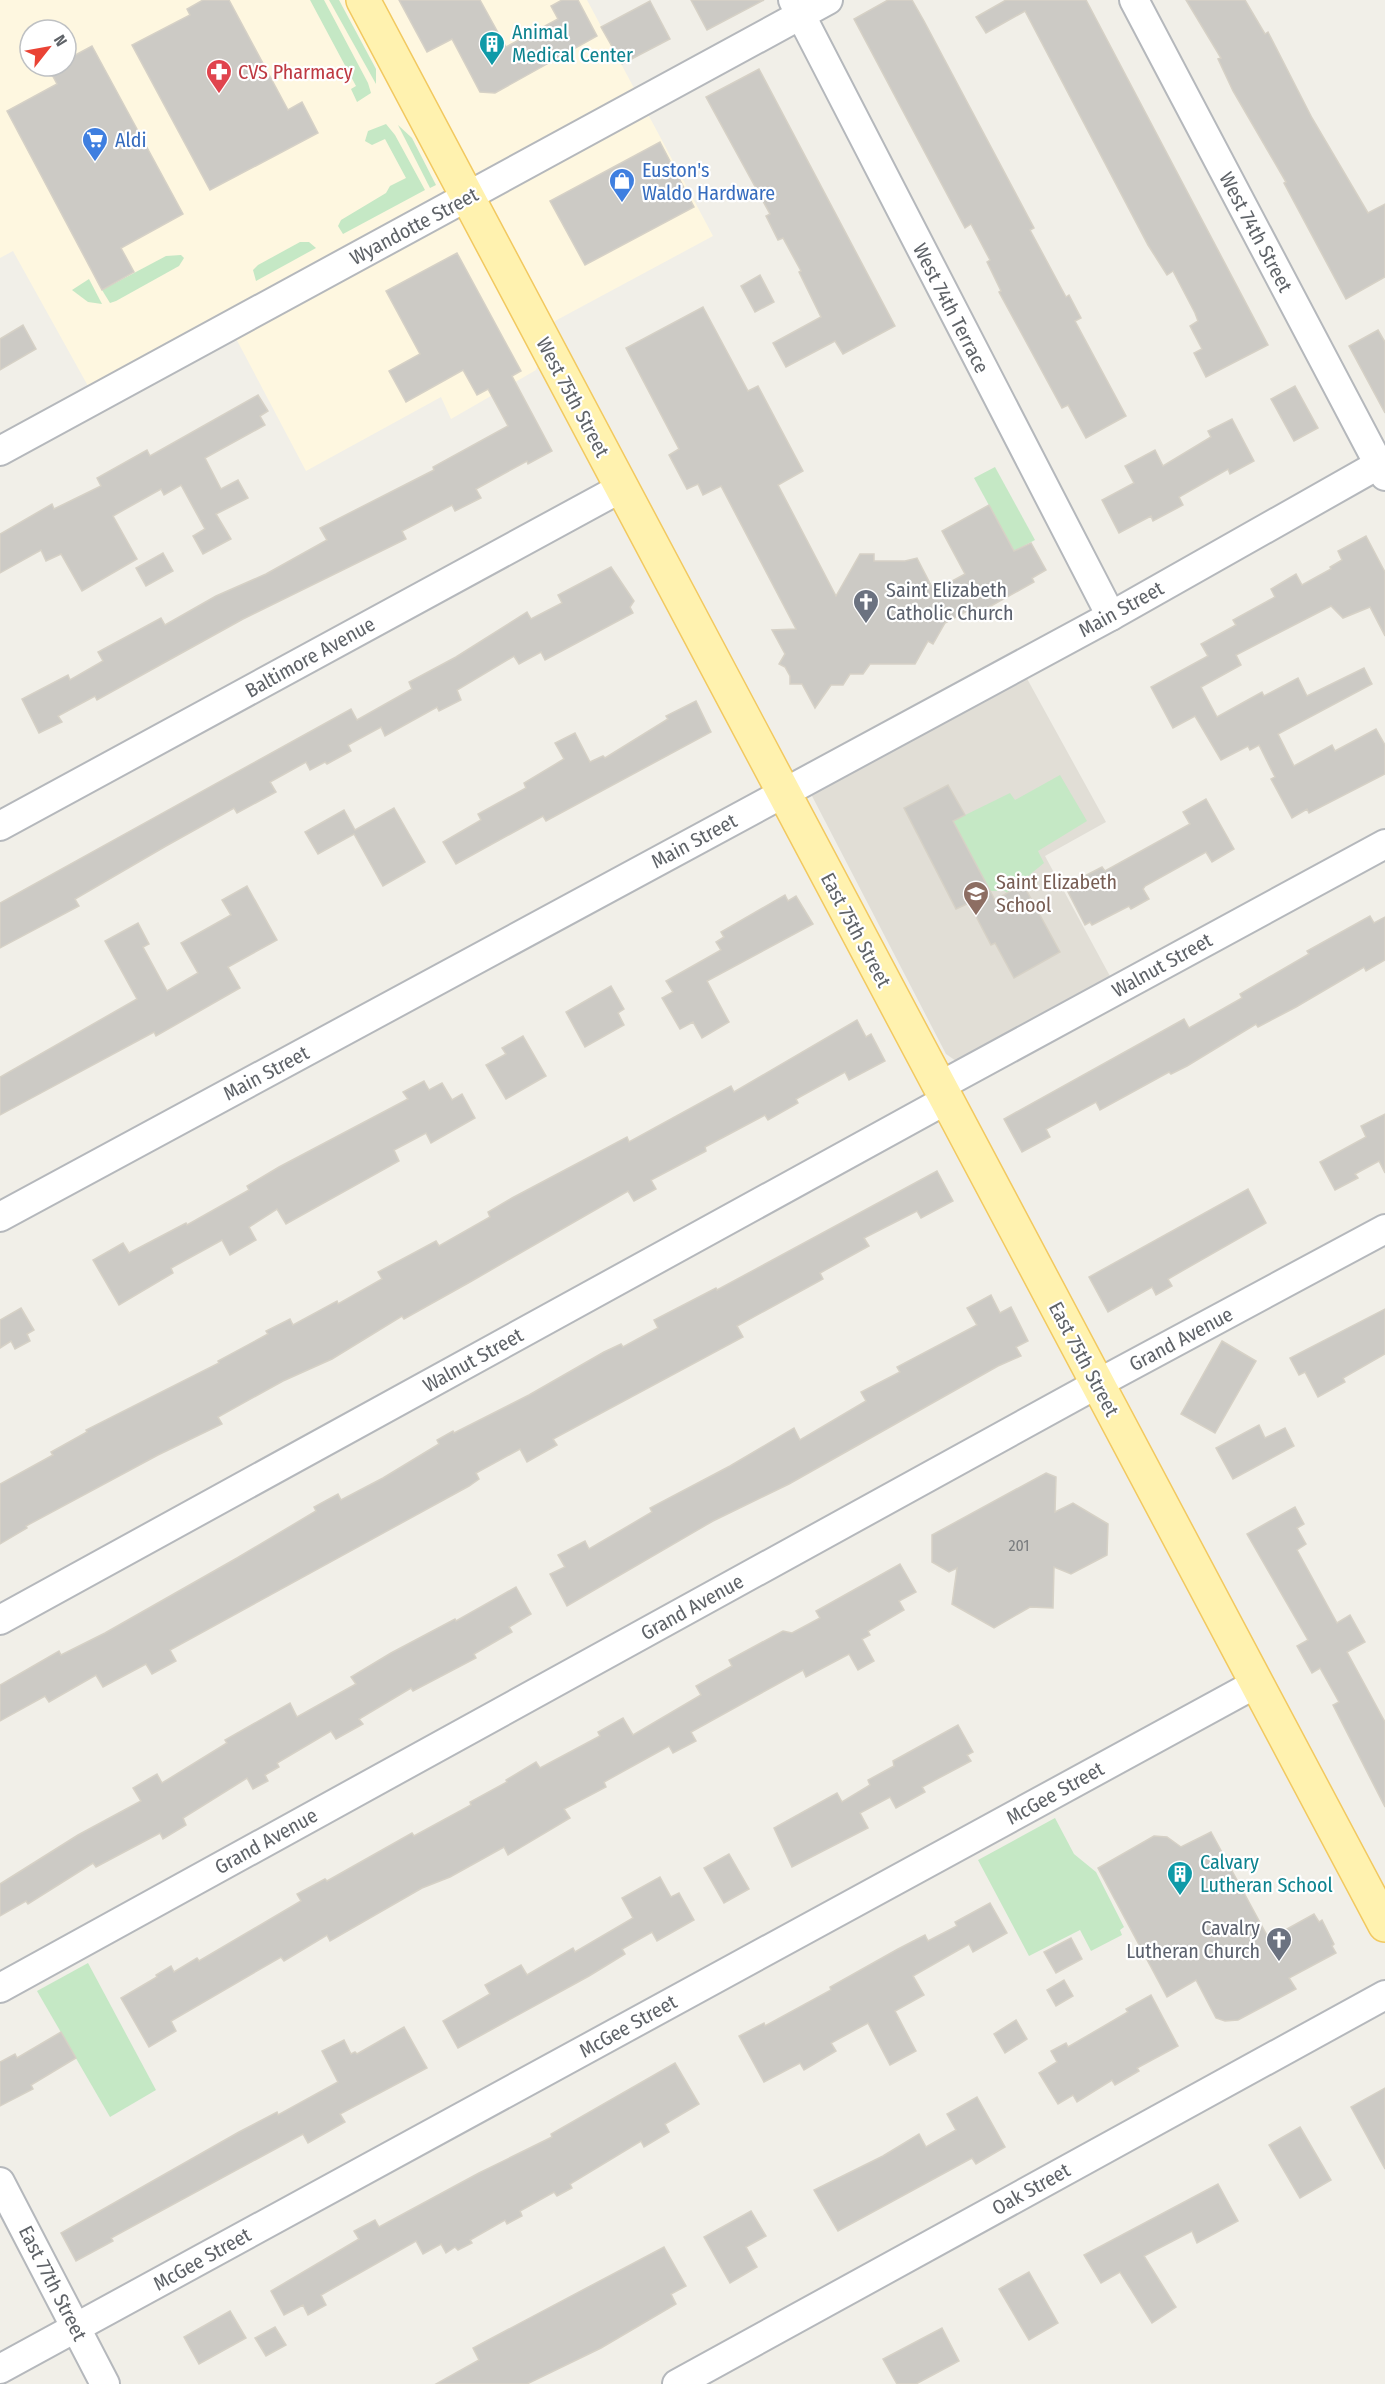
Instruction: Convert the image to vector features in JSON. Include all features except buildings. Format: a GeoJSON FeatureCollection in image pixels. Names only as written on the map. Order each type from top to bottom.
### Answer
{"type":"FeatureCollection","features":[{"type":"Feature","properties":{"kind":"main road","name":"West 75th Street"},"geometry":{"type":"LineString","coordinates":[[363,0],[783,793]]}},
{"type":"Feature","properties":{"kind":"main road","name":"East 75th Street"},"geometry":{"type":"LineString","coordinates":[[783,793],[1385,1925]]}},
{"type":"Feature","properties":{"kind":"street","name":"Wyandotte Street"},"geometry":{"type":"LineString","coordinates":[[0,451],[467,197],[797,7],[828,0]]}},
{"type":"Feature","properties":{"kind":"street","name":"West 74th Street"},"geometry":{"type":"LineString","coordinates":[[1134,0],[1383,468]]}},
{"type":"Feature","properties":{"kind":"street","name":"West 74th Terrace"},"geometry":{"type":"LineString","coordinates":[[797,7],[1111,616]]}},
{"type":"Feature","properties":{"kind":"street","name":"Main Street"},"geometry":{"type":"LineString","coordinates":[[0,1216],[1383,468]]}},
{"type":"Feature","properties":{"kind":"street","name":"Baltimore Avenue"},"geometry":{"type":"LineString","coordinates":[[0,826],[621,488]]}},
{"type":"Feature","properties":{"kind":"street","name":"Walnut Street"},"geometry":{"type":"LineString","coordinates":[[0,1620],[1385,844]]}},
{"type":"Feature","properties":{"kind":"street","name":"Grand Avenue"},"geometry":{"type":"LineString","coordinates":[[0,1988],[1097,1384],[1385,1229]]}},
{"type":"Feature","properties":{"kind":"street","name":"McGee Street"},"geometry":{"type":"LineString","coordinates":[[0,2369],[1257,1683]]}},
{"type":"Feature","properties":{"kind":"street","name":"Oak Street"},"geometry":{"type":"LineString","coordinates":[[677,2384],[1385,1995]]}},
{"type":"Feature","properties":{"kind":"street","name":"East 77th Street"},"geometry":{"type":"LineString","coordinates":[[0,2182],[105,2384]]}},
{"type":"Feature","properties":{"kind":"shaded area"},"geometry":{"type":"Polygon","coordinates":[[[0,0],[587,0],[713,236],[555,321],[536,370],[451,419],[441,397],[306,471],[222,312],[88,386],[13,251],[0,258],[0,0]]]}},
{"type":"Feature","properties":{"kind":"shaded area","name":"Saint Elizabeth School"},"geometry":{"type":"Polygon","coordinates":[[[1025,675],[1106,822],[1045,856],[1111,978],[956,1061],[946,1054],[812,796],[812,792],[1025,675]]]}},
{"type":"Feature","properties":{"kind":"green space"},"geometry":{"type":"Polygon","coordinates":[[[310,0],[324,0],[368,83],[371,93],[357,102],[351,89],[356,86],[310,0]]]}},
{"type":"Feature","properties":{"kind":"green space"},"geometry":{"type":"Polygon","coordinates":[[[329,0],[339,0],[376,69],[376,84],[329,0]]]}},
{"type":"Feature","properties":{"kind":"green space"},"geometry":{"type":"Polygon","coordinates":[[[386,124],[395,135],[425,190],[343,234],[338,226],[341,220],[386,193],[390,186],[406,178],[385,139],[372,145],[365,141],[368,131],[386,124]]]}},
{"type":"Feature","properties":{"kind":"green space"},"geometry":{"type":"Polygon","coordinates":[[[398,125],[412,138],[436,185],[430,188],[398,125]]]}},
{"type":"Feature","properties":{"kind":"green space"},"geometry":{"type":"Polygon","coordinates":[[[300,242],[309,242],[316,248],[256,281],[253,270],[258,265],[300,242]]]}},
{"type":"Feature","properties":{"kind":"green space"},"geometry":{"type":"Polygon","coordinates":[[[181,255],[184,258],[179,266],[116,301],[110,303],[102,290],[166,256],[181,255]]]}},
{"type":"Feature","properties":{"kind":"green space"},"geometry":{"type":"Polygon","coordinates":[[[89,279],[102,304],[88,302],[72,290],[89,279]]]}},
{"type":"Feature","properties":{"kind":"green space"},"geometry":{"type":"Polygon","coordinates":[[[995,467],[1035,540],[1014,551],[974,478],[995,467]]]}},
{"type":"Feature","properties":{"kind":"green space"},"geometry":{"type":"Polygon","coordinates":[[[1060,775],[1087,821],[1038,851],[1044,863],[1021,882],[1022,885],[1007,893],[990,891],[953,821],[1010,793],[1015,800],[1060,775]]]}},
{"type":"Feature","properties":{"kind":"green space"},"geometry":{"type":"Polygon","coordinates":[[[1055,1818],[1074,1854],[1096,1872],[1124,1927],[1120,1930],[1122,1935],[1091,1951],[1080,1930],[1029,1956],[978,1860],[1055,1818]]]}},
{"type":"Feature","properties":{"kind":"green space"},"geometry":{"type":"Polygon","coordinates":[[[88,1963],[156,2090],[110,2117],[37,1991],[88,1963]]]}},
{"type":"Feature","properties":{"kind":"place","name":"Animal Medical Center"},"geometry":{"type":"Point","coordinates":[492,67]}},
{"type":"Feature","properties":{"kind":"place","name":"CVS Pharmacy"},"geometry":{"type":"Point","coordinates":[219,95]}},
{"type":"Feature","properties":{"kind":"place","name":"Aldi"},"geometry":{"type":"Point","coordinates":[95,163]}},
{"type":"Feature","properties":{"kind":"place","name":"Euston's Waldo Hardware"},"geometry":{"type":"Point","coordinates":[622,204]}},
{"type":"Feature","properties":{"kind":"place","name":"Saint Elizabeth Catholic Church"},"geometry":{"type":"Point","coordinates":[866,625]}},
{"type":"Feature","properties":{"kind":"place","name":"Saint Elizabeth School"},"geometry":{"type":"Point","coordinates":[976,917]}},
{"type":"Feature","properties":{"kind":"place","name":"Calvary Lutheran School"},"geometry":{"type":"Point","coordinates":[1180,1897]}},
{"type":"Feature","properties":{"kind":"place","name":"Cavalry Lutheran Church"},"geometry":{"type":"Point","coordinates":[1279,1963]}}]}
